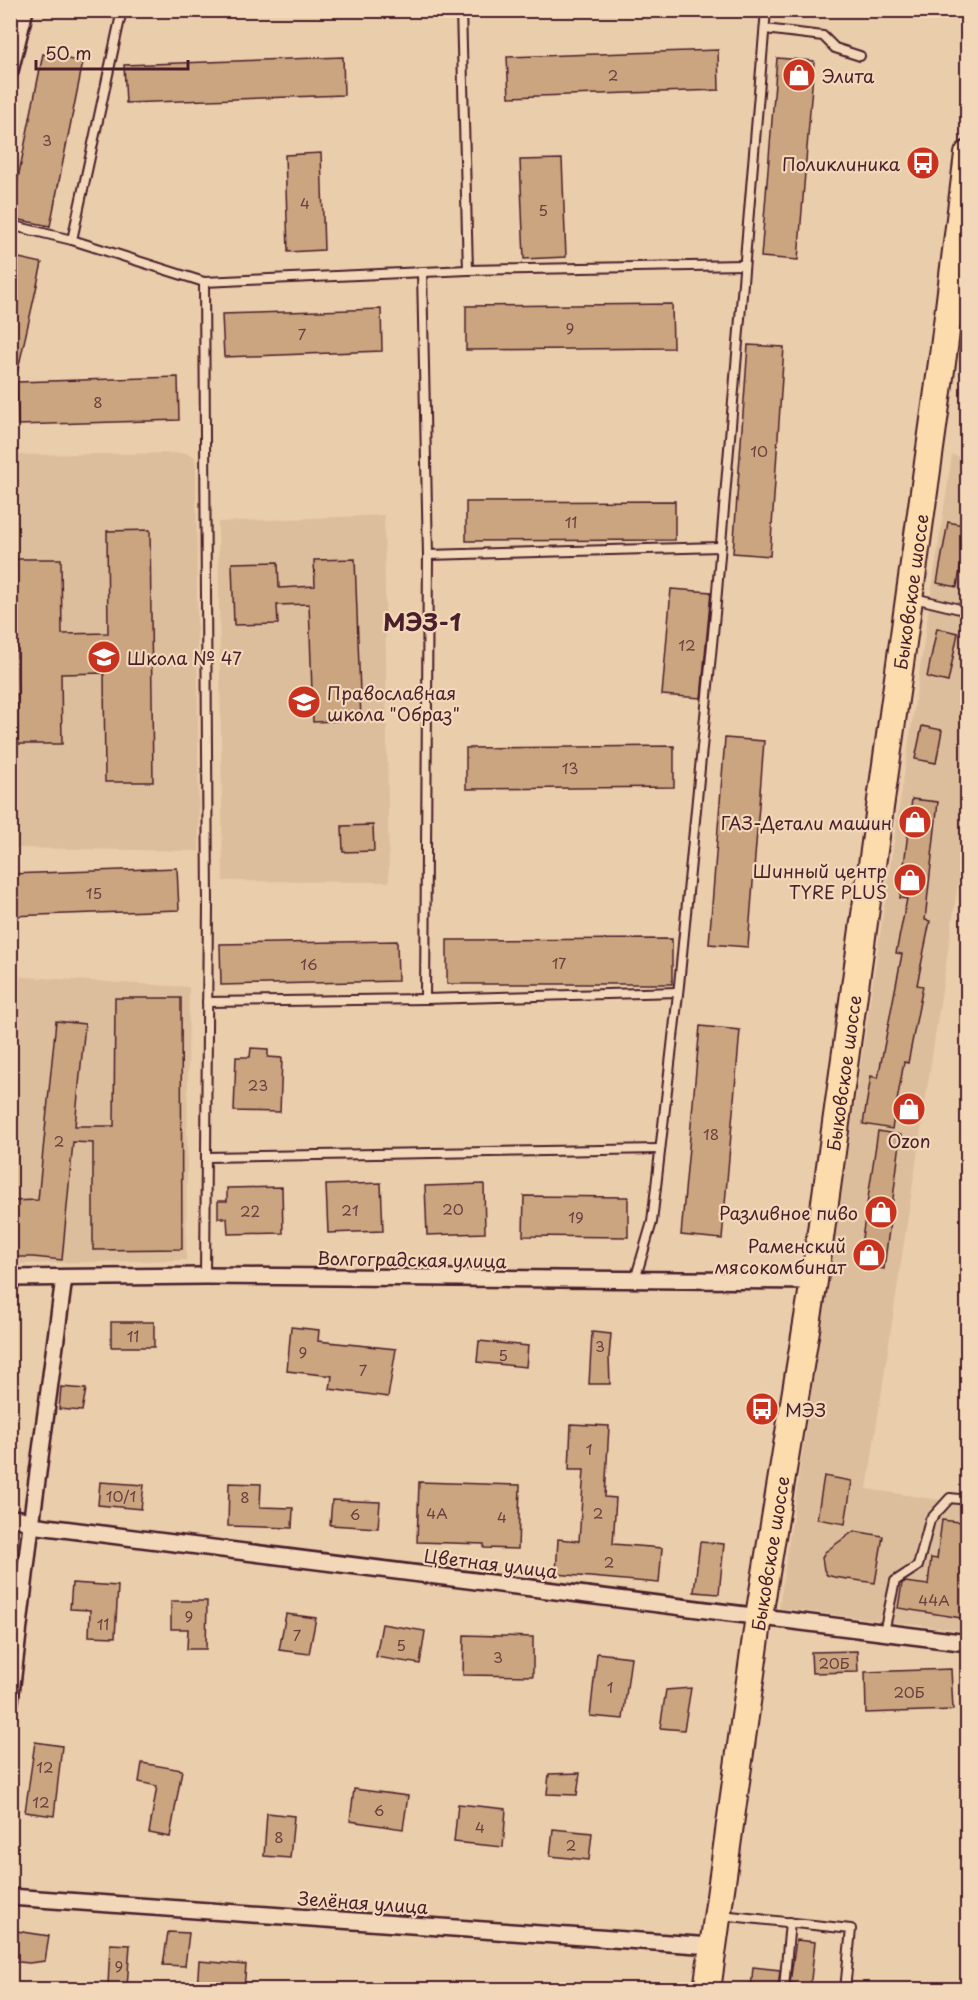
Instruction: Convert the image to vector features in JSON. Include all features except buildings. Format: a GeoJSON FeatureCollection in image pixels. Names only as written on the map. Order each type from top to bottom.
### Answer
{"type":"FeatureCollection","features":[{"type":"Feature","properties":{"kind":"main road","name":"Быковское шоссе"},"geometry":{"type":"LineString","coordinates":[[707,1989],[759,1616],[814,1281],[943,359],[968,154]]}},
{"type":"Feature","properties":{"kind":"street"},"geometry":{"type":"LineString","coordinates":[[10,71],[26,10]]}},
{"type":"Feature","properties":{"kind":"street","name":"Волгоградская улица"},"geometry":{"type":"LineString","coordinates":[[10,1278],[205,1276],[814,1281]]}},
{"type":"Feature","properties":{"kind":"street"},"geometry":{"type":"LineString","coordinates":[[10,1701],[64,1278]]}},
{"type":"Feature","properties":{"kind":"street","name":"Цветная улица"},"geometry":{"type":"LineString","coordinates":[[10,1518],[21,1519],[31,1525],[968,1643]]}},
{"type":"Feature","properties":{"kind":"street","name":"Зелёная улица"},"geometry":{"type":"LineString","coordinates":[[10,1897],[712,1946]]}},
{"type":"Feature","properties":{"kind":"lane"},"geometry":{"type":"LineString","coordinates":[[72,240],[122,10]]}},
{"type":"Feature","properties":{"kind":"lane"},"geometry":{"type":"LineString","coordinates":[[461,10],[468,270]]}},
{"type":"Feature","properties":{"kind":"lane"},"geometry":{"type":"LineString","coordinates":[[635,1280],[652,1222],[678,992],[715,614],[766,10]]}},
{"type":"Feature","properties":{"kind":"lane"},"geometry":{"type":"LineString","coordinates":[[765,29],[823,36],[835,48],[860,56]]}},
{"type":"Feature","properties":{"kind":"lane"},"geometry":{"type":"LineString","coordinates":[[10,225],[72,240],[204,282],[468,270],[744,266]]}},
{"type":"Feature","properties":{"kind":"lane"},"geometry":{"type":"LineString","coordinates":[[422,272],[428,555],[425,999]]}},
{"type":"Feature","properties":{"kind":"lane"},"geometry":{"type":"LineString","coordinates":[[204,282],[207,1002],[205,1276]]}},
{"type":"Feature","properties":{"kind":"lane"},"geometry":{"type":"LineString","coordinates":[[428,555],[720,547]]}},
{"type":"Feature","properties":{"kind":"lane"},"geometry":{"type":"LineString","coordinates":[[910,597],[968,611]]}},
{"type":"Feature","properties":{"kind":"lane"},"geometry":{"type":"LineString","coordinates":[[207,1002],[678,992]]}},
{"type":"Feature","properties":{"kind":"lane"},"geometry":{"type":"LineString","coordinates":[[206,1157],[660,1149]]}},
{"type":"Feature","properties":{"kind":"lane"},"geometry":{"type":"LineString","coordinates":[[884,1632],[895,1581],[918,1566],[930,1520],[950,1497],[968,1500]]}},
{"type":"Feature","properties":{"kind":"lane"},"geometry":{"type":"LineString","coordinates":[[717,1915],[851,1929],[844,1989]]}},
{"type":"Feature","properties":{"kind":"lane"},"geometry":{"type":"LineString","coordinates":[[790,1922],[784,1988],[799,1989]]}},
{"type":"Feature","properties":{"kind":"shaded area","name":"Школа № 47"},"geometry":{"type":"Polygon","coordinates":[[[185,453],[195,457],[196,465],[199,851],[11,848],[11,455],[185,453]]]}},
{"type":"Feature","properties":{"kind":"shaded area"},"geometry":{"type":"Polygon","coordinates":[[[952,455],[968,458],[967,824],[867,1489],[967,1504],[967,1631],[779,1608],[952,455]]]}},
{"type":"Feature","properties":{"kind":"shaded area","name":"Православная школа \"Образ\""},"geometry":{"type":"Polygon","coordinates":[[[384,515],[389,882],[223,881],[218,522],[384,515]]]}},
{"type":"Feature","properties":{"kind":"shaded area"},"geometry":{"type":"Polygon","coordinates":[[[10,976],[189,987],[186,1260],[11,1264],[10,976]]]}},
{"type":"Feature","properties":{"kind":"place","name":"Элита"},"geometry":{"type":"Point","coordinates":[799,75]}},
{"type":"Feature","properties":{"kind":"place","name":"Поликлиника"},"geometry":{"type":"Point","coordinates":[923,163]}},
{"type":"Feature","properties":{"kind":"place","name":"Школа № 47"},"geometry":{"type":"Point","coordinates":[104,657]}},
{"type":"Feature","properties":{"kind":"place","name":"Православная школа \"Образ\""},"geometry":{"type":"Point","coordinates":[304,702]}},
{"type":"Feature","properties":{"kind":"place","name":"ГАЗ-Детали машин"},"geometry":{"type":"Point","coordinates":[915,822]}},
{"type":"Feature","properties":{"kind":"place","name":"Шинный центр TYRE PLUS"},"geometry":{"type":"Point","coordinates":[910,880]}},
{"type":"Feature","properties":{"kind":"place","name":"Ozon"},"geometry":{"type":"Point","coordinates":[909,1109]}},
{"type":"Feature","properties":{"kind":"place","name":"Разливное пиво"},"geometry":{"type":"Point","coordinates":[881,1212]}},
{"type":"Feature","properties":{"kind":"place","name":"Раменский мясокомбинат"},"geometry":{"type":"Point","coordinates":[869,1255]}},
{"type":"Feature","properties":{"kind":"place","name":"МЭЗ"},"geometry":{"type":"Point","coordinates":[762,1409]}},
{"type":"Feature","properties":{"kind":"district","name":"МЭЗ-1"},"geometry":{"type":"Point","coordinates":[422,621]}}]}
